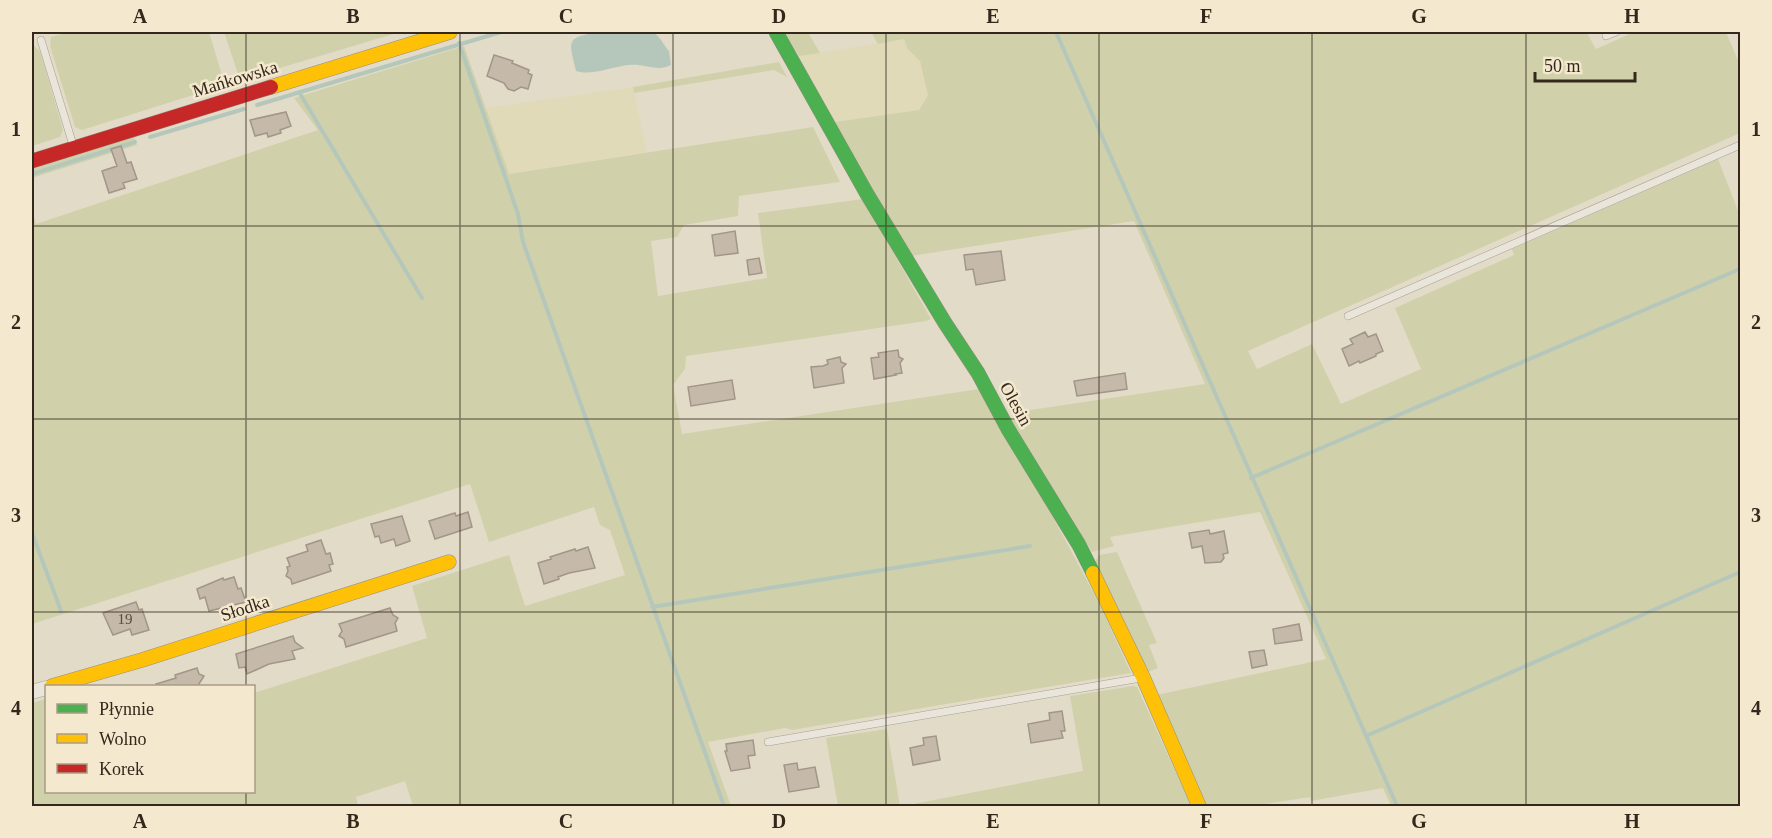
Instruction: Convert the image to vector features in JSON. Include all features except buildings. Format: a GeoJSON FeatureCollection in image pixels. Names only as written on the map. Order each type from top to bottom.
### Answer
{"type":"FeatureCollection","features":[{"type":"Feature","properties":{"kind":"street","name":"Mańkowska"},"geometry":{"type":"LineString","coordinates":[[32,161],[442,32]]}},
{"type":"Feature","properties":{"kind":"street","name":"Olesin"},"geometry":{"type":"LineString","coordinates":[[776,32],[873,204],[1079,544],[1143,677],[1199,807]]}},
{"type":"Feature","properties":{"kind":"street","name":"Słodka"},"geometry":{"type":"LineString","coordinates":[[58,685],[449,562]]}},
{"type":"Feature","properties":{"kind":"lane"},"geometry":{"type":"LineString","coordinates":[[1606,36],[1616,32]]}},
{"type":"Feature","properties":{"kind":"lane"},"geometry":{"type":"LineString","coordinates":[[41,40],[74,148]]}},
{"type":"Feature","properties":{"kind":"lane"},"geometry":{"type":"LineString","coordinates":[[1348,316],[1740,145]]}},
{"type":"Feature","properties":{"kind":"lane"},"geometry":{"type":"LineString","coordinates":[[768,742],[1143,677]]}},
{"type":"Feature","properties":{"kind":"shaded area"},"geometry":{"type":"Polygon","coordinates":[[[598,32],[652,32],[660,38],[669,51],[671,65],[659,68],[630,65],[592,72],[576,71],[572,42],[580,36],[598,32]]]}},
{"type":"Feature","properties":{"kind":"shaded area"},"geometry":{"type":"Polygon","coordinates":[[[904,39],[907,48],[920,61],[925,75],[928,95],[919,110],[835,122],[799,56],[904,39]]]}},
{"type":"Feature","properties":{"kind":"shaded area"},"geometry":{"type":"Polygon","coordinates":[[[633,87],[647,152],[508,174],[485,108],[633,87]]]}},
{"type":"Feature","properties":{"kind":"green space"},"geometry":{"type":"Polygon","coordinates":[[[68,32],[209,32],[225,85],[82,130],[75,127],[50,46],[51,37],[68,32]]]}},
{"type":"Feature","properties":{"kind":"green space"},"geometry":{"type":"Polygon","coordinates":[[[224,32],[400,32],[240,80],[224,32]]]}},
{"type":"Feature","properties":{"kind":"green space"},"geometry":{"type":"Polygon","coordinates":[[[784,32],[808,32],[820,53],[799,56],[784,32]]]}},
{"type":"Feature","properties":{"kind":"green space"},"geometry":{"type":"Polygon","coordinates":[[[871,32],[1590,32],[1587,33],[1596,49],[1634,32],[1726,32],[1740,65],[1740,133],[1248,351],[1257,369],[1312,344],[1341,404],[1421,369],[1395,308],[1514,255],[1512,249],[1718,159],[1740,216],[1740,806],[1391,806],[1383,788],[1311,801],[1310,797],[1252,806],[1205,806],[1156,695],[1326,659],[1260,512],[1110,537],[1114,546],[1092,552],[1012,421],[1017,412],[1205,384],[1134,221],[911,256],[835,122],[919,110],[928,95],[920,61],[907,48],[904,39],[878,44],[871,32]]]}},
{"type":"Feature","properties":{"kind":"green space"},"geometry":{"type":"Polygon","coordinates":[[[32,44],[40,51],[63,130],[60,137],[32,146],[32,44]]]}},
{"type":"Feature","properties":{"kind":"green space"},"geometry":{"type":"Polygon","coordinates":[[[464,46],[509,174],[813,127],[840,182],[739,196],[738,216],[684,225],[677,237],[651,241],[658,296],[767,278],[758,213],[863,199],[931,319],[686,356],[685,369],[673,385],[682,434],[979,389],[1040,493],[1099,603],[1131,673],[708,742],[731,806],[413,806],[405,781],[356,797],[358,806],[32,806],[32,703],[45,699],[45,793],[255,793],[255,693],[427,638],[412,586],[509,555],[525,606],[625,575],[610,530],[600,525],[594,507],[489,542],[470,484],[32,624],[32,210],[36,224],[318,130],[294,98],[464,46]]]}},
{"type":"Feature","properties":{"kind":"green space"},"geometry":{"type":"Polygon","coordinates":[[[779,62],[787,77],[774,70],[634,93],[633,87],[779,62]]]}},
{"type":"Feature","properties":{"kind":"green space"},"geometry":{"type":"Polygon","coordinates":[[[134,137],[137,145],[32,178],[32,169],[134,137]]]}},
{"type":"Feature","properties":{"kind":"green space"},"geometry":{"type":"Polygon","coordinates":[[[1117,552],[1157,643],[1149,645],[1158,668],[1148,672],[1095,562],[1099,555],[1117,552]]]}},
{"type":"Feature","properties":{"kind":"green space"},"geometry":{"type":"Polygon","coordinates":[[[1137,687],[1191,806],[903,806],[1083,771],[1070,696],[1137,687]]]}},
{"type":"Feature","properties":{"kind":"green space"},"geometry":{"type":"Polygon","coordinates":[[[887,729],[900,806],[838,806],[826,738],[887,729]]]}},
{"type":"Feature","properties":{"kind":"waterway"},"geometry":{"type":"LineString","coordinates":[[257,105],[501,32]]}},
{"type":"Feature","properties":{"kind":"waterway"},"geometry":{"type":"LineString","coordinates":[[1056,32],[1397,806]]}},
{"type":"Feature","properties":{"kind":"waterway"},"geometry":{"type":"LineString","coordinates":[[459,43],[518,214],[523,242],[724,806]]}},
{"type":"Feature","properties":{"kind":"waterway"},"geometry":{"type":"LineString","coordinates":[[299,92],[422,298]]}},
{"type":"Feature","properties":{"kind":"waterway"},"geometry":{"type":"LineString","coordinates":[[150,137],[244,109]]}},
{"type":"Feature","properties":{"kind":"waterway"},"geometry":{"type":"LineString","coordinates":[[32,174],[135,142]]}},
{"type":"Feature","properties":{"kind":"waterway"},"geometry":{"type":"LineString","coordinates":[[1251,478],[1740,269]]}},
{"type":"Feature","properties":{"kind":"waterway"},"geometry":{"type":"LineString","coordinates":[[32,533],[61,611]]}},
{"type":"Feature","properties":{"kind":"waterway"},"geometry":{"type":"LineString","coordinates":[[652,607],[1030,546]]}},
{"type":"Feature","properties":{"kind":"waterway"},"geometry":{"type":"LineString","coordinates":[[1366,736],[1740,572]]}},
{"type":"Feature","properties":{"kind":"traffic: fast"},"geometry":{"type":"LineString","coordinates":[[776,32],[867,194],[978,373],[1008,429],[1079,545],[1093,573]]}},
{"type":"Feature","properties":{"kind":"traffic: slow"},"geometry":{"type":"LineString","coordinates":[[271,87],[450,32]]}},
{"type":"Feature","properties":{"kind":"traffic: slow"},"geometry":{"type":"LineString","coordinates":[[55,685],[142,660],[449,562]]}},
{"type":"Feature","properties":{"kind":"traffic: slow"},"geometry":{"type":"LineString","coordinates":[[1093,573],[1143,677],[1199,806]]}},
{"type":"Feature","properties":{"kind":"traffic: jam"},"geometry":{"type":"LineString","coordinates":[[32,161],[271,87]]}}]}
